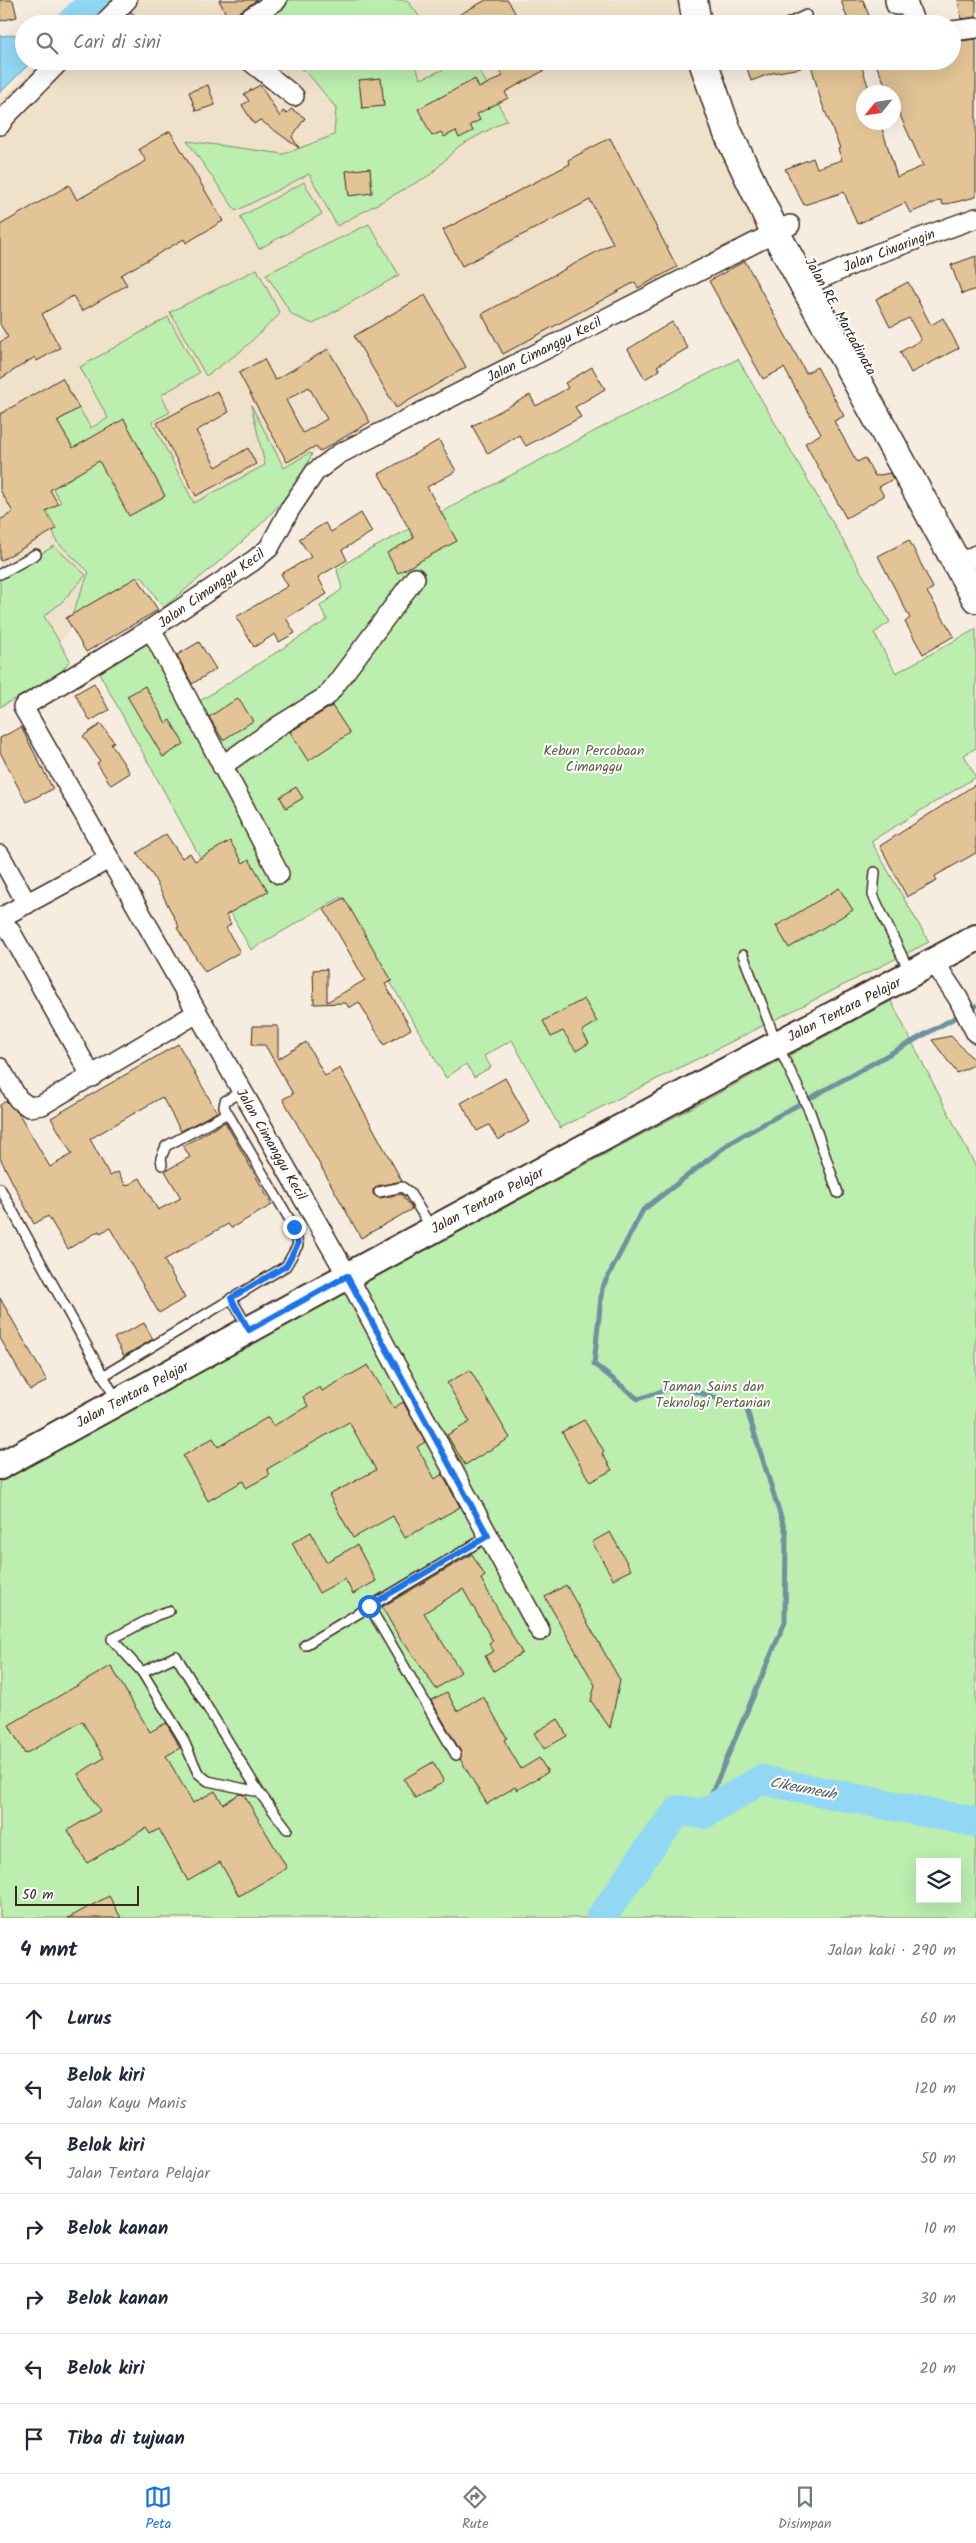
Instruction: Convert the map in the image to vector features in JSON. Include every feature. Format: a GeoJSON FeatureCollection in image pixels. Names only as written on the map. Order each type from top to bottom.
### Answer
{"type":"FeatureCollection","features":[{"type":"Feature","properties":{"kind":"main road"},"geometry":{"type":"LineString","coordinates":[[693,0],[696,15]]}},
{"type":"Feature","properties":{"kind":"main road"},"geometry":{"type":"LineString","coordinates":[[709,0],[710,15]]}},
{"type":"Feature","properties":{"kind":"main road"},"geometry":{"type":"LineString","coordinates":[[706,70],[728,132],[783,228]]}},
{"type":"Feature","properties":{"kind":"main road","name":"Jalan RE. Martadinata"},"geometry":{"type":"LineString","coordinates":[[720,70],[737,122],[783,228],[976,598]]}},
{"type":"Feature","properties":{"kind":"main road","name":"Jalan RE. Martadinata"},"geometry":{"type":"LineString","coordinates":[[812,282],[974,560]]}},
{"type":"Feature","properties":{"kind":"main road","name":"Jalan Tentara Pelajar"},"geometry":{"type":"LineString","coordinates":[[0,1466],[777,1044],[911,976],[976,938]]}},
{"type":"Feature","properties":{"kind":"street"},"geometry":{"type":"LineString","coordinates":[[112,15],[127,0]]}},
{"type":"Feature","properties":{"kind":"street"},"geometry":{"type":"LineString","coordinates":[[254,15],[277,0]]}},
{"type":"Feature","properties":{"kind":"street"},"geometry":{"type":"LineString","coordinates":[[895,0],[896,5],[908,5],[912,15]]}},
{"type":"Feature","properties":{"kind":"street"},"geometry":{"type":"LineString","coordinates":[[961,30],[976,28]]}},
{"type":"Feature","properties":{"kind":"street"},"geometry":{"type":"LineString","coordinates":[[0,125],[5,117],[51,70]]}},
{"type":"Feature","properties":{"kind":"street"},"geometry":{"type":"LineString","coordinates":[[261,70],[294,96]]}},
{"type":"Feature","properties":{"kind":"street","name":"Jalan Ciwaringin"},"geometry":{"type":"LineString","coordinates":[[812,282],[876,254],[976,218]]}},
{"type":"Feature","properties":{"kind":"street","name":"Jalan Cimanggu Kecil"},"geometry":{"type":"LineString","coordinates":[[540,1631],[347,1276],[23,707],[151,629],[269,548],[290,509],[315,472],[339,454],[783,228]]}},
{"type":"Feature","properties":{"kind":"street"},"geometry":{"type":"LineString","coordinates":[[222,766],[280,725],[327,696],[415,578]]}},
{"type":"Feature","properties":{"kind":"street"},"geometry":{"type":"LineString","coordinates":[[151,629],[279,874]]}},
{"type":"Feature","properties":{"kind":"street"},"geometry":{"type":"LineString","coordinates":[[0,855],[27,904]]}},
{"type":"Feature","properties":{"kind":"street"},"geometry":{"type":"LineString","coordinates":[[92,1077],[5,924],[27,904],[109,859]]}},
{"type":"Feature","properties":{"kind":"street"},"geometry":{"type":"LineString","coordinates":[[934,962],[958,998],[976,1033]]}},
{"type":"Feature","properties":{"kind":"street"},"geometry":{"type":"LineString","coordinates":[[0,1068],[18,1099],[29,1107],[42,1104],[92,1077],[198,1013]]}},
{"type":"Feature","properties":{"kind":"lane"},"geometry":{"type":"LineString","coordinates":[[0,574],[36,554]]}},
{"type":"Feature","properties":{"kind":"lane"},"geometry":{"type":"LineString","coordinates":[[875,872],[873,895],[911,976]]}},
{"type":"Feature","properties":{"kind":"lane"},"geometry":{"type":"LineString","coordinates":[[743,955],[777,1044],[810,1112],[838,1193]]}},
{"type":"Feature","properties":{"kind":"lane"},"geometry":{"type":"LineString","coordinates":[[103,1376],[286,1266],[298,1244],[294,1227],[224,1107],[225,1101],[242,1091]]}},
{"type":"Feature","properties":{"kind":"lane"},"geometry":{"type":"LineString","coordinates":[[162,1165],[161,1158],[166,1146],[228,1113]]}},
{"type":"Feature","properties":{"kind":"lane"},"geometry":{"type":"LineString","coordinates":[[379,1192],[402,1187],[408,1192],[432,1230]]}},
{"type":"Feature","properties":{"kind":"lane"},"geometry":{"type":"LineString","coordinates":[[0,1188],[118,1401]]}},
{"type":"Feature","properties":{"kind":"lane"},"geometry":{"type":"LineString","coordinates":[[231,1298],[249,1330]]}},
{"type":"Feature","properties":{"kind":"lane"},"geometry":{"type":"LineString","coordinates":[[305,1645],[488,1536]]}},
{"type":"Feature","properties":{"kind":"lane"},"geometry":{"type":"LineString","coordinates":[[369,1606],[456,1755]]}},
{"type":"Feature","properties":{"kind":"lane"},"geometry":{"type":"LineString","coordinates":[[169,1611],[157,1615],[112,1640],[142,1672],[182,1737],[198,1773],[208,1781],[260,1792]]}},
{"type":"Feature","properties":{"kind":"lane"},"geometry":{"type":"LineString","coordinates":[[142,1672],[176,1656],[260,1792],[287,1829]]}},
{"type":"Feature","properties":{"kind":"shaded area"},"geometry":{"type":"Polygon","coordinates":[[[117,0],[693,0],[695,15],[100,15],[117,0]]]}},
{"type":"Feature","properties":{"kind":"shaded area"},"geometry":{"type":"Polygon","coordinates":[[[34,70],[705,70],[762,229],[312,454],[304,473],[262,523],[75,623],[19,696],[0,708],[0,99],[34,70]]]}},
{"type":"Feature","properties":{"kind":"green space"},"geometry":{"type":"Polygon","coordinates":[[[278,0],[407,0],[418,15],[259,15],[278,0]]]}},
{"type":"Feature","properties":{"kind":"green space"},"geometry":{"type":"Polygon","coordinates":[[[302,70],[417,70],[421,79],[442,70],[479,70],[507,120],[459,146],[430,175],[337,226],[309,174],[236,211],[187,141],[284,154],[334,135],[336,108],[310,76],[302,70]]]}},
{"type":"Feature","properties":{"kind":"green space"},"geometry":{"type":"Polygon","coordinates":[[[304,182],[322,214],[259,249],[240,217],[304,182]]]}},
{"type":"Feature","properties":{"kind":"green space"},"geometry":{"type":"Polygon","coordinates":[[[369,224],[399,275],[313,324],[292,315],[266,274],[369,224]]]}},
{"type":"Feature","properties":{"kind":"green space"},"geometry":{"type":"Polygon","coordinates":[[[257,269],[280,314],[241,351],[206,376],[170,312],[257,269]]]}},
{"type":"Feature","properties":{"kind":"green space"},"geometry":{"type":"Polygon","coordinates":[[[168,317],[199,373],[161,395],[170,412],[152,422],[194,503],[265,465],[251,405],[284,468],[309,453],[312,454],[301,476],[267,518],[247,538],[163,608],[142,576],[71,617],[89,572],[57,542],[46,511],[61,502],[22,438],[34,431],[66,481],[85,469],[57,421],[79,408],[91,428],[108,418],[80,367],[168,317]]]}},
{"type":"Feature","properties":{"kind":"green space","name":"Kebun Percobaan Cimanggu"},"geometry":{"type":"Polygon","coordinates":[[[738,359],[890,622],[874,633],[896,673],[976,629],[976,748],[964,755],[976,777],[871,841],[929,942],[560,1128],[512,1040],[484,1056],[491,1067],[474,1077],[466,1064],[446,1078],[341,897],[251,950],[98,671],[156,637],[195,704],[327,620],[320,606],[342,589],[337,570],[354,558],[612,422],[738,359]]]}},
{"type":"Feature","properties":{"kind":"green space"},"geometry":{"type":"Polygon","coordinates":[[[54,546],[86,575],[61,603],[44,616],[70,660],[59,675],[0,707],[0,578],[54,546]]]}},
{"type":"Feature","properties":{"kind":"green space","name":"Taman Sains dan Teknologi Pertanian"},"geometry":{"type":"Polygon","coordinates":[[[891,1001],[976,1167],[976,1918],[0,1918],[0,1482],[351,1290],[891,1001]]]}},
{"type":"Feature","properties":{"kind":"water"},"geometry":{"type":"Polygon","coordinates":[[[83,0],[95,0],[80,15],[61,15],[83,0]]]}},
{"type":"Feature","properties":{"kind":"water"},"geometry":{"type":"Polygon","coordinates":[[[15,35],[15,70],[23,70],[0,93],[0,36],[15,35]]]}},
{"type":"Feature","properties":{"kind":"building"},"geometry":{"type":"Polygon","coordinates":[[[0,0],[13,0],[17,15],[15,17],[0,21],[0,0]]]}},
{"type":"Feature","properties":{"kind":"building"},"geometry":{"type":"Polygon","coordinates":[[[219,0],[257,0],[235,15],[226,15],[219,0]]]}},
{"type":"Feature","properties":{"kind":"building"},"geometry":{"type":"Polygon","coordinates":[[[486,0],[508,0],[516,15],[458,15],[486,0]]]}},
{"type":"Feature","properties":{"kind":"building"},"geometry":{"type":"Polygon","coordinates":[[[841,0],[863,0],[869,15],[846,15],[841,0]]]}},
{"type":"Feature","properties":{"kind":"building"},"geometry":{"type":"Polygon","coordinates":[[[958,0],[976,0],[976,17],[961,19],[958,0]]]}},
{"type":"Feature","properties":{"kind":"building"},"geometry":{"type":"Polygon","coordinates":[[[976,39],[976,197],[943,205],[941,200],[910,213],[905,203],[857,224],[844,192],[804,205],[785,169],[813,158],[817,168],[842,160],[838,149],[840,148],[821,101],[812,70],[863,70],[868,85],[856,85],[856,130],[882,130],[897,177],[923,166],[901,117],[901,85],[886,85],[878,70],[961,70],[961,41],[976,39]]]}},
{"type":"Feature","properties":{"kind":"building"},"geometry":{"type":"Polygon","coordinates":[[[500,70],[545,70],[505,92],[508,98],[477,114],[480,120],[470,125],[473,131],[459,138],[456,131],[444,137],[441,132],[432,136],[418,109],[475,79],[479,88],[503,76],[500,70]]]}},
{"type":"Feature","properties":{"kind":"building"},"geometry":{"type":"Polygon","coordinates":[[[748,70],[789,70],[772,73],[751,81],[748,70]]]}},
{"type":"Feature","properties":{"kind":"building"},"geometry":{"type":"Polygon","coordinates":[[[381,78],[384,106],[362,108],[359,80],[381,78]]]}},
{"type":"Feature","properties":{"kind":"building"},"geometry":{"type":"Polygon","coordinates":[[[208,85],[215,105],[196,111],[189,92],[208,85]]]}},
{"type":"Feature","properties":{"kind":"building"},"geometry":{"type":"Polygon","coordinates":[[[260,85],[280,117],[283,111],[287,114],[291,109],[305,118],[292,137],[299,148],[260,120],[254,124],[242,105],[249,101],[244,94],[260,85]]]}},
{"type":"Feature","properties":{"kind":"building"},"geometry":{"type":"Polygon","coordinates":[[[170,131],[223,221],[186,243],[184,239],[121,275],[127,285],[82,311],[73,296],[42,314],[60,348],[37,361],[35,357],[0,379],[0,342],[8,337],[0,324],[0,225],[69,185],[77,200],[146,161],[139,149],[170,131]]]}},
{"type":"Feature","properties":{"kind":"building"},"geometry":{"type":"Polygon","coordinates":[[[610,138],[677,267],[638,288],[635,282],[503,354],[482,314],[613,243],[590,200],[462,266],[443,230],[570,164],[568,160],[610,138]]]}},
{"type":"Feature","properties":{"kind":"building"},"geometry":{"type":"Polygon","coordinates":[[[370,168],[372,193],[349,196],[346,171],[370,168]]]}},
{"type":"Feature","properties":{"kind":"building"},"geometry":{"type":"Polygon","coordinates":[[[976,256],[976,289],[962,294],[951,265],[976,256]]]}},
{"type":"Feature","properties":{"kind":"building"},"geometry":{"type":"Polygon","coordinates":[[[745,261],[806,373],[817,367],[844,416],[834,421],[857,462],[865,458],[875,476],[890,473],[893,479],[879,487],[884,496],[846,518],[805,443],[821,434],[784,368],[763,379],[709,281],[745,261]]]}},
{"type":"Feature","properties":{"kind":"building"},"geometry":{"type":"Polygon","coordinates":[[[908,282],[931,325],[943,318],[959,348],[911,373],[900,352],[921,340],[909,318],[890,327],[876,299],[908,282]]]}},
{"type":"Feature","properties":{"kind":"building"},"geometry":{"type":"Polygon","coordinates":[[[425,295],[466,367],[396,408],[354,336],[425,295]]]}},
{"type":"Feature","properties":{"kind":"building"},"geometry":{"type":"Polygon","coordinates":[[[672,322],[688,348],[657,366],[660,370],[645,379],[628,349],[672,322]]]}},
{"type":"Feature","properties":{"kind":"building"},"geometry":{"type":"Polygon","coordinates":[[[328,349],[370,422],[319,452],[316,446],[287,462],[239,373],[264,359],[275,380],[328,349]],[[309,387],[286,400],[303,433],[327,419],[309,387]]]}},
{"type":"Feature","properties":{"kind":"building"},"geometry":{"type":"Polygon","coordinates":[[[592,367],[605,389],[575,407],[581,417],[526,446],[519,435],[488,454],[472,426],[530,395],[536,406],[568,388],[565,383],[592,367]]]}},
{"type":"Feature","properties":{"kind":"building"},"geometry":{"type":"Polygon","coordinates":[[[62,378],[79,408],[57,421],[73,448],[124,419],[165,496],[129,516],[99,461],[50,490],[58,504],[46,511],[56,529],[0,561],[0,520],[13,512],[0,490],[0,414],[62,378]]]}},
{"type":"Feature","properties":{"kind":"building"},"geometry":{"type":"Polygon","coordinates":[[[217,391],[229,412],[196,431],[216,467],[248,448],[256,464],[196,496],[157,423],[217,391]]]}},
{"type":"Feature","properties":{"kind":"building"},"geometry":{"type":"Polygon","coordinates":[[[439,440],[456,471],[427,487],[457,541],[398,573],[387,553],[414,538],[379,474],[439,440]]]}},
{"type":"Feature","properties":{"kind":"building"},"geometry":{"type":"Polygon","coordinates":[[[361,513],[372,532],[342,550],[347,560],[318,577],[327,594],[286,618],[295,633],[279,642],[275,634],[254,647],[236,617],[288,586],[281,574],[311,557],[299,539],[325,523],[331,532],[361,513]]]}},
{"type":"Feature","properties":{"kind":"building"},"geometry":{"type":"Polygon","coordinates":[[[909,540],[933,588],[927,592],[954,636],[923,654],[905,622],[910,618],[878,556],[909,540]]]}},
{"type":"Feature","properties":{"kind":"building"},"geometry":{"type":"Polygon","coordinates":[[[137,577],[158,610],[86,652],[66,618],[137,577]]]}},
{"type":"Feature","properties":{"kind":"building"},"geometry":{"type":"Polygon","coordinates":[[[199,642],[216,669],[192,684],[177,655],[199,642]]]}},
{"type":"Feature","properties":{"kind":"building"},"geometry":{"type":"Polygon","coordinates":[[[94,683],[109,710],[90,721],[75,694],[94,683]]]}},
{"type":"Feature","properties":{"kind":"building"},"geometry":{"type":"Polygon","coordinates":[[[145,686],[166,723],[170,720],[184,744],[163,757],[127,696],[145,686]]]}},
{"type":"Feature","properties":{"kind":"building"},"geometry":{"type":"Polygon","coordinates":[[[238,698],[253,721],[223,740],[209,717],[238,698]]]}},
{"type":"Feature","properties":{"kind":"building"},"geometry":{"type":"Polygon","coordinates":[[[332,706],[350,733],[308,761],[290,732],[332,706]]]}},
{"type":"Feature","properties":{"kind":"building"},"geometry":{"type":"Polygon","coordinates":[[[101,724],[114,742],[111,744],[130,773],[111,785],[97,763],[100,761],[83,736],[101,724]]]}},
{"type":"Feature","properties":{"kind":"building"},"geometry":{"type":"Polygon","coordinates":[[[21,727],[53,789],[26,802],[0,752],[0,738],[21,727]]]}},
{"type":"Feature","properties":{"kind":"building"},"geometry":{"type":"Polygon","coordinates":[[[976,784],[976,853],[935,876],[937,881],[907,897],[880,846],[976,784]]]}},
{"type":"Feature","properties":{"kind":"building"},"geometry":{"type":"Polygon","coordinates":[[[296,787],[303,798],[286,808],[280,797],[296,787]]]}},
{"type":"Feature","properties":{"kind":"building"},"geometry":{"type":"Polygon","coordinates":[[[166,834],[182,858],[190,853],[195,861],[230,841],[243,863],[249,859],[268,891],[226,915],[231,924],[226,928],[240,952],[205,972],[177,928],[179,927],[153,876],[137,853],[166,834]]]}},
{"type":"Feature","properties":{"kind":"building"},"geometry":{"type":"Polygon","coordinates":[[[839,888],[853,910],[789,948],[776,926],[839,888]]]}},
{"type":"Feature","properties":{"kind":"building"},"geometry":{"type":"Polygon","coordinates":[[[344,898],[392,981],[385,984],[411,1029],[384,1045],[359,1002],[349,1008],[346,1003],[314,1004],[313,970],[327,969],[327,1002],[365,980],[324,909],[344,898]]]}},
{"type":"Feature","properties":{"kind":"building"},"geometry":{"type":"Polygon","coordinates":[[[584,999],[597,1022],[582,1031],[589,1043],[576,1051],[563,1031],[551,1037],[543,1021],[584,999]]]}},
{"type":"Feature","properties":{"kind":"building"},"geometry":{"type":"Polygon","coordinates":[[[253,1026],[278,1026],[278,1059],[306,1042],[325,1076],[340,1068],[402,1181],[377,1186],[373,1190],[373,1194],[380,1198],[401,1194],[412,1209],[361,1238],[283,1099],[293,1094],[265,1045],[252,1045],[253,1026]]]}},
{"type":"Feature","properties":{"kind":"building"},"geometry":{"type":"Polygon","coordinates":[[[951,1036],[976,1064],[957,1073],[932,1040],[951,1036]]]}},
{"type":"Feature","properties":{"kind":"building"},"geometry":{"type":"Polygon","coordinates":[[[178,1044],[217,1112],[181,1131],[162,1097],[90,1139],[110,1176],[118,1172],[126,1186],[140,1178],[158,1210],[181,1198],[165,1171],[190,1157],[183,1146],[225,1122],[272,1205],[231,1228],[228,1224],[164,1260],[185,1298],[159,1313],[110,1228],[100,1233],[99,1231],[68,1249],[48,1216],[34,1224],[0,1158],[0,1105],[6,1101],[19,1114],[50,1167],[72,1154],[51,1118],[178,1044]]]}},
{"type":"Feature","properties":{"kind":"building"},"geometry":{"type":"Polygon","coordinates":[[[505,1078],[530,1122],[498,1140],[489,1125],[477,1131],[461,1103],[505,1078]]]}},
{"type":"Feature","properties":{"kind":"building"},"geometry":{"type":"Polygon","coordinates":[[[0,1298],[47,1381],[30,1390],[0,1338],[0,1298]]]}},
{"type":"Feature","properties":{"kind":"building"},"geometry":{"type":"Polygon","coordinates":[[[144,1323],[153,1339],[124,1356],[114,1338],[144,1323]]]}},
{"type":"Feature","properties":{"kind":"building"},"geometry":{"type":"Polygon","coordinates":[[[368,1365],[394,1408],[403,1402],[425,1442],[417,1447],[435,1479],[442,1474],[460,1507],[405,1538],[393,1516],[353,1538],[329,1495],[376,1470],[349,1422],[267,1469],[270,1475],[246,1488],[243,1481],[208,1501],[183,1456],[213,1438],[218,1447],[268,1417],[273,1426],[308,1406],[303,1397],[320,1387],[322,1391],[368,1365]]]}},
{"type":"Feature","properties":{"kind":"building"},"geometry":{"type":"Polygon","coordinates":[[[470,1370],[510,1438],[465,1465],[447,1435],[470,1422],[447,1383],[470,1370]]]}},
{"type":"Feature","properties":{"kind":"building"},"geometry":{"type":"Polygon","coordinates":[[[584,1420],[604,1451],[602,1453],[612,1470],[590,1482],[562,1432],[584,1420]]]}},
{"type":"Feature","properties":{"kind":"building"},"geometry":{"type":"Polygon","coordinates":[[[311,1532],[326,1562],[357,1545],[376,1581],[353,1594],[345,1579],[319,1593],[292,1543],[311,1532]]]}},
{"type":"Feature","properties":{"kind":"building"},"geometry":{"type":"Polygon","coordinates":[[[610,1532],[631,1570],[613,1579],[592,1542],[610,1532]]]}},
{"type":"Feature","properties":{"kind":"building"},"geometry":{"type":"Polygon","coordinates":[[[472,1554],[485,1576],[481,1579],[522,1653],[494,1671],[485,1656],[494,1651],[489,1644],[493,1641],[463,1589],[424,1613],[461,1672],[436,1689],[405,1643],[403,1644],[382,1607],[472,1554]]]}},
{"type":"Feature","properties":{"kind":"building"},"geometry":{"type":"Polygon","coordinates":[[[566,1585],[620,1680],[610,1728],[591,1701],[595,1685],[545,1597],[566,1585]]]}},
{"type":"Feature","properties":{"kind":"building"},"geometry":{"type":"Polygon","coordinates":[[[111,1666],[150,1732],[166,1723],[180,1748],[166,1756],[193,1803],[215,1791],[223,1804],[239,1794],[244,1795],[287,1868],[239,1896],[220,1862],[188,1881],[159,1829],[150,1834],[146,1828],[87,1863],[68,1830],[100,1811],[78,1774],[104,1758],[82,1721],[25,1754],[9,1725],[111,1666]]]}},
{"type":"Feature","properties":{"kind":"building"},"geometry":{"type":"Polygon","coordinates":[[[447,1692],[457,1711],[483,1696],[507,1738],[504,1740],[521,1769],[539,1758],[548,1772],[517,1790],[515,1787],[487,1804],[460,1759],[461,1752],[431,1700],[447,1692]]]}},
{"type":"Feature","properties":{"kind":"building"},"geometry":{"type":"Polygon","coordinates":[[[558,1719],[567,1736],[544,1749],[534,1733],[558,1719]]]}},
{"type":"Feature","properties":{"kind":"building"},"geometry":{"type":"Polygon","coordinates":[[[433,1762],[444,1782],[415,1798],[404,1779],[433,1762]]]}},
{"type":"Feature","properties":{"kind":"building"},"geometry":{"type":"Polygon","coordinates":[[[109,1896],[121,1918],[68,1918],[109,1896]]]}},
{"type":"Feature","properties":{"kind":"waterway"},"geometry":{"type":"LineString","coordinates":[[79,15],[95,0]]}},
{"type":"Feature","properties":{"kind":"waterway"},"geometry":{"type":"LineString","coordinates":[[703,1814],[785,1622],[786,1533],[746,1407],[677,1386],[638,1399],[594,1364],[602,1288],[643,1210],[731,1142],[976,1006]]}},
{"type":"Feature","properties":{"kind":"waterway","name":"Cikeumeuh"},"geometry":{"type":"LineString","coordinates":[[601,1918],[648,1850],[679,1810],[703,1814],[761,1780],[976,1822]]}},
{"type":"Feature","properties":{"kind":"route"},"geometry":{"type":"LineString","coordinates":[[294,1227],[298,1244],[286,1266],[231,1298],[249,1330],[347,1276],[488,1536],[369,1606]]}}]}
